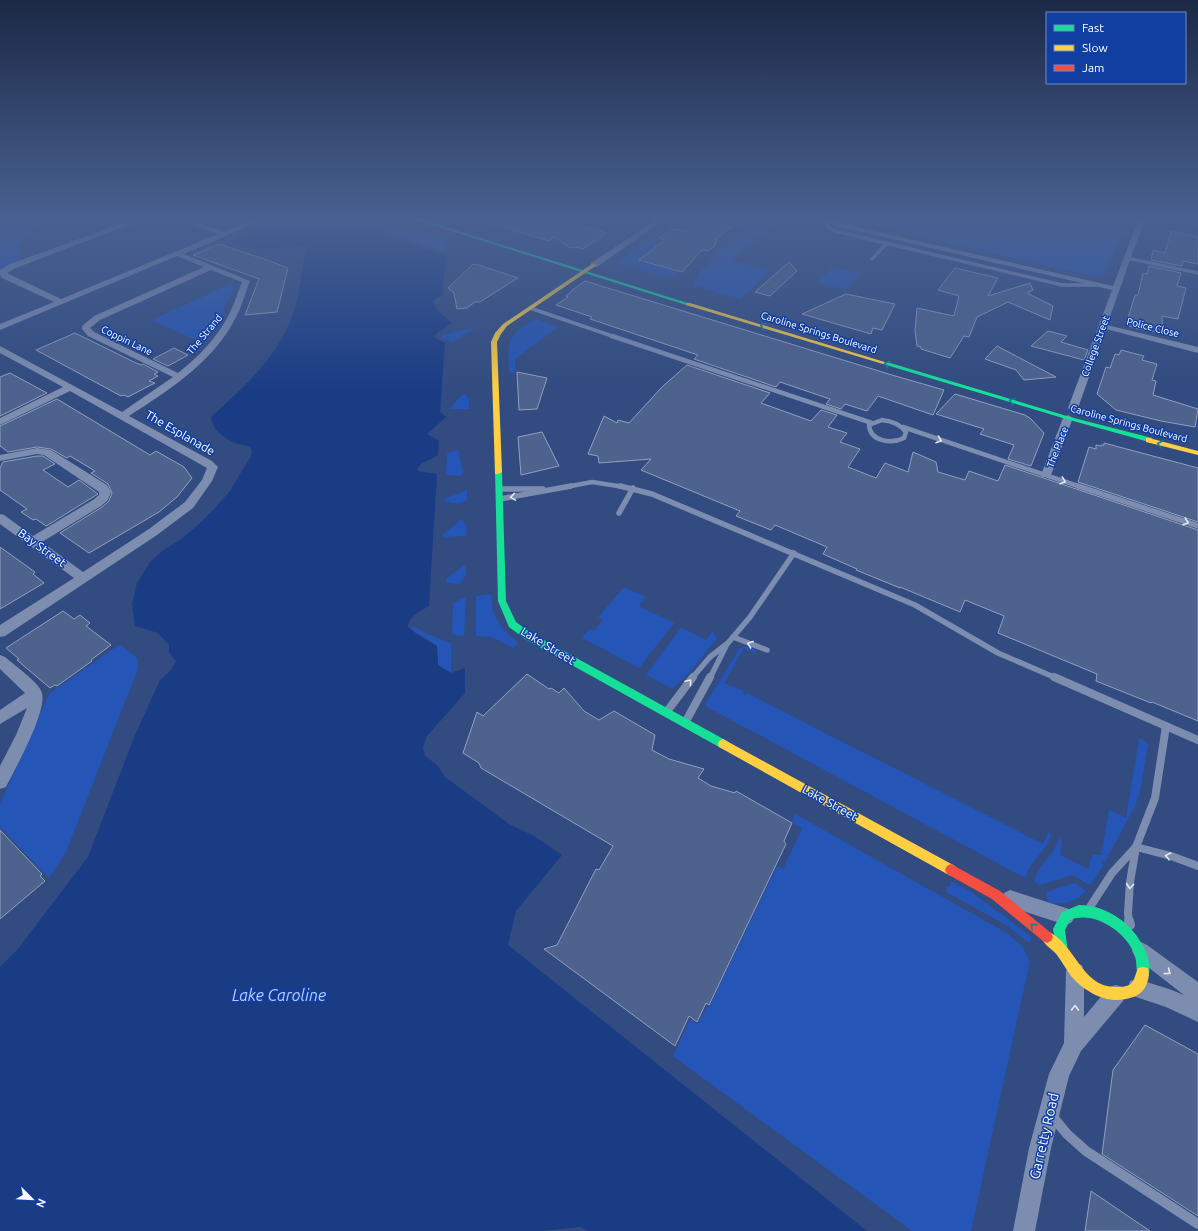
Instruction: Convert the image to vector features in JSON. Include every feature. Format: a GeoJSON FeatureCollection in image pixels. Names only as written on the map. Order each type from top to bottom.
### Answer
{"type":"FeatureCollection","features":[{"type":"Feature","properties":{"kind":"main road","name":"Lake Street"},"geometry":{"type":"LineString","coordinates":[[578,275],[506,325],[498,333],[494,342],[502,601],[512,624],[528,636],[996,895],[1062,952]]}},
{"type":"Feature","properties":{"kind":"main road","name":"Caroline Springs Boulevard"},"geometry":{"type":"LineString","coordinates":[[594,275],[1068,418],[1198,453]]}},
{"type":"Feature","properties":{"kind":"main road"},"geometry":{"type":"LineString","coordinates":[[627,275],[635,278]]}},
{"type":"Feature","properties":{"kind":"main road","name":"Caroline Springs Boulevard"},"geometry":{"type":"LineString","coordinates":[[1070,407],[1085,411]]}},
{"type":"Feature","properties":{"kind":"main road"},"geometry":{"type":"LineString","coordinates":[[1068,418],[1070,407]]}},
{"type":"Feature","properties":{"kind":"main road"},"geometry":{"type":"LineString","coordinates":[[1088,910],[1100,913],[1122,928],[1135,944],[1142,960],[1144,971],[1142,980],[1137,988],[1128,993],[1116,994],[1102,991],[1087,983],[1075,972],[1062,952],[1059,941],[1061,922],[1066,916],[1076,911],[1088,910]]}},
{"type":"Feature","properties":{"kind":"street"},"geometry":{"type":"LineString","coordinates":[[4,275],[61,302]]}},
{"type":"Feature","properties":{"kind":"street"},"geometry":{"type":"LineString","coordinates":[[0,327],[126,275]]}},
{"type":"Feature","properties":{"kind":"street","name":"Coppin Lane"},"geometry":{"type":"LineString","coordinates":[[180,376],[172,374],[91,334],[86,329],[86,326],[97,318],[192,275]]}},
{"type":"Feature","properties":{"kind":"street","name":"The Strand"},"geometry":{"type":"LineString","coordinates":[[122,416],[162,390],[180,376],[204,354],[219,336],[231,319],[246,281],[232,275]]}},
{"type":"Feature","properties":{"kind":"street"},"geometry":{"type":"LineString","coordinates":[[1054,275],[1116,290]]}},
{"type":"Feature","properties":{"kind":"street","name":"College Street"},"geometry":{"type":"LineString","coordinates":[[1070,407],[1121,275]]}},
{"type":"Feature","properties":{"kind":"street","name":"Police Close"},"geometry":{"type":"LineString","coordinates":[[1102,326],[1198,350]]}},
{"type":"Feature","properties":{"kind":"street","name":"The Esplanade"},"geometry":{"type":"LineString","coordinates":[[0,349],[213,467],[211,474],[189,504],[153,532],[0,632]]}},
{"type":"Feature","properties":{"kind":"street"},"geometry":{"type":"LineString","coordinates":[[0,422],[71,387]]}},
{"type":"Feature","properties":{"kind":"street","name":"The Place"},"geometry":{"type":"LineString","coordinates":[[1046,475],[1068,418]]}},
{"type":"Feature","properties":{"kind":"street"},"geometry":{"type":"LineString","coordinates":[[0,458],[37,451],[47,452],[103,488],[105,492],[104,497],[97,503],[33,542]]}},
{"type":"Feature","properties":{"kind":"street","name":"Bay Street"},"geometry":{"type":"LineString","coordinates":[[0,518],[83,578]]}},
{"type":"Feature","properties":{"kind":"street"},"geometry":{"type":"LineString","coordinates":[[0,661],[35,694],[37,703],[31,719],[0,782]]}},
{"type":"Feature","properties":{"kind":"street"},"geometry":{"type":"LineString","coordinates":[[0,718],[35,694]]}},
{"type":"Feature","properties":{"kind":"street","name":"Lake Street"},"geometry":{"type":"LineString","coordinates":[[996,895],[1066,916]]}},
{"type":"Feature","properties":{"kind":"street"},"geometry":{"type":"LineString","coordinates":[[1135,944],[1198,994]]}},
{"type":"Feature","properties":{"kind":"street","name":"Garretty Road"},"geometry":{"type":"LineString","coordinates":[[1074,1044],[1075,972]]}},
{"type":"Feature","properties":{"kind":"street"},"geometry":{"type":"LineString","coordinates":[[1137,988],[1172,999],[1198,1012]]}},
{"type":"Feature","properties":{"kind":"street","name":"Garretty Road"},"geometry":{"type":"LineString","coordinates":[[1024,1231],[1048,1112],[1059,1074],[1074,1044],[1116,994]]}},
{"type":"Feature","properties":{"kind":"lane"},"geometry":{"type":"LineString","coordinates":[[1022,275],[1062,285],[1095,285]]}},
{"type":"Feature","properties":{"kind":"lane"},"geometry":{"type":"LineString","coordinates":[[530,308],[872,422],[882,420],[888,421],[1198,526]]}},
{"type":"Feature","properties":{"kind":"lane"},"geometry":{"type":"LineString","coordinates":[[872,422],[869,428],[873,436],[877,439],[890,442],[896,442],[904,438],[906,432],[902,427]]}},
{"type":"Feature","properties":{"kind":"lane"},"geometry":{"type":"LineString","coordinates":[[500,499],[592,482],[633,488],[652,494],[915,605],[941,618],[974,640],[998,653],[1198,740]]}},
{"type":"Feature","properties":{"kind":"lane"},"geometry":{"type":"LineString","coordinates":[[620,513],[633,488]]}},
{"type":"Feature","properties":{"kind":"lane"},"geometry":{"type":"LineString","coordinates":[[499,489],[554,489]]}},
{"type":"Feature","properties":{"kind":"lane"},"geometry":{"type":"LineString","coordinates":[[666,713],[679,694],[710,657],[730,640],[750,617],[794,553]]}},
{"type":"Feature","properties":{"kind":"lane"},"geometry":{"type":"LineString","coordinates":[[730,640],[767,650]]}},
{"type":"Feature","properties":{"kind":"lane"},"geometry":{"type":"LineString","coordinates":[[684,723],[697,703],[730,640]]}},
{"type":"Feature","properties":{"kind":"lane"},"geometry":{"type":"LineString","coordinates":[[1135,944],[1128,913],[1130,882],[1136,847],[1155,798],[1166,726]]}},
{"type":"Feature","properties":{"kind":"lane"},"geometry":{"type":"LineString","coordinates":[[1136,847],[1171,856],[1198,866]]}},
{"type":"Feature","properties":{"kind":"lane"},"geometry":{"type":"LineString","coordinates":[[1088,910],[1112,873],[1136,847]]}},
{"type":"Feature","properties":{"kind":"lane"},"geometry":{"type":"LineString","coordinates":[[1048,1112],[1067,1134],[1086,1151],[1198,1224]]}},
{"type":"Feature","properties":{"kind":"shaded area"},"geometry":{"type":"Polygon","coordinates":[[[660,275],[674,275],[669,278],[660,275]]]}},
{"type":"Feature","properties":{"kind":"shaded area"},"geometry":{"type":"Polygon","coordinates":[[[697,275],[766,275],[740,299],[693,285],[697,275]]]}},
{"type":"Feature","properties":{"kind":"shaded area"},"geometry":{"type":"Polygon","coordinates":[[[824,275],[859,275],[846,290],[817,282],[824,275]]]}},
{"type":"Feature","properties":{"kind":"shaded area"},"geometry":{"type":"Polygon","coordinates":[[[1088,275],[1104,275],[1099,278],[1088,275]]]}},
{"type":"Feature","properties":{"kind":"shaded area"},"geometry":{"type":"Polygon","coordinates":[[[232,283],[235,286],[224,309],[202,343],[152,320],[232,283]]]}},
{"type":"Feature","properties":{"kind":"shaded area"},"geometry":{"type":"Polygon","coordinates":[[[536,319],[558,327],[515,359],[515,373],[509,372],[509,346],[514,334],[526,324],[536,319]]]}},
{"type":"Feature","properties":{"kind":"shaded area"},"geometry":{"type":"Polygon","coordinates":[[[476,327],[453,342],[441,338],[443,335],[476,327]]]}},
{"type":"Feature","properties":{"kind":"shaded area"},"geometry":{"type":"Polygon","coordinates":[[[466,394],[469,400],[469,409],[449,409],[461,396],[466,394]]]}},
{"type":"Feature","properties":{"kind":"shaded area"},"geometry":{"type":"Polygon","coordinates":[[[458,449],[463,474],[458,476],[446,475],[447,454],[458,449]]]}},
{"type":"Feature","properties":{"kind":"shaded area"},"geometry":{"type":"Polygon","coordinates":[[[467,490],[467,500],[464,502],[456,503],[444,501],[444,499],[467,490]]]}},
{"type":"Feature","properties":{"kind":"shaded area"},"geometry":{"type":"Polygon","coordinates":[[[462,519],[467,528],[466,536],[444,537],[442,535],[462,519]]]}},
{"type":"Feature","properties":{"kind":"shaded area"},"geometry":{"type":"Polygon","coordinates":[[[466,564],[466,575],[460,584],[446,583],[446,579],[466,564]]]}},
{"type":"Feature","properties":{"kind":"shaded area"},"geometry":{"type":"Polygon","coordinates":[[[624,587],[646,597],[639,606],[674,623],[639,668],[582,638],[589,629],[594,631],[603,620],[598,617],[624,587]]]}},
{"type":"Feature","properties":{"kind":"shaded area"},"geometry":{"type":"Polygon","coordinates":[[[489,594],[492,596],[493,610],[499,622],[518,643],[513,648],[492,637],[476,636],[476,596],[489,594]]]}},
{"type":"Feature","properties":{"kind":"shaded area"},"geometry":{"type":"Polygon","coordinates":[[[466,597],[464,636],[452,635],[453,603],[466,597]]]}},
{"type":"Feature","properties":{"kind":"shaded area"},"geometry":{"type":"Polygon","coordinates":[[[414,626],[427,634],[451,643],[451,673],[438,665],[437,646],[414,631],[411,628],[414,626]]]}},
{"type":"Feature","properties":{"kind":"shaded area"},"geometry":{"type":"Polygon","coordinates":[[[682,626],[682,628],[706,640],[713,631],[717,638],[688,674],[676,686],[671,688],[646,675],[682,626]]]}},
{"type":"Feature","properties":{"kind":"shaded area"},"geometry":{"type":"Polygon","coordinates":[[[120,644],[138,659],[138,669],[66,852],[49,878],[0,827],[0,804],[49,694],[120,644]]]}},
{"type":"Feature","properties":{"kind":"shaded area"},"geometry":{"type":"Polygon","coordinates":[[[746,646],[755,650],[756,654],[744,648],[724,683],[744,691],[743,693],[745,695],[747,693],[1043,844],[1048,832],[1051,836],[1048,842],[1031,866],[1025,878],[707,707],[705,705],[739,649],[746,646]]]}},
{"type":"Feature","properties":{"kind":"shaded area"},"geometry":{"type":"Polygon","coordinates":[[[1139,738],[1148,744],[1141,787],[1136,804],[1105,862],[1102,860],[1101,863],[1104,865],[1091,884],[1087,884],[1073,875],[1040,885],[1034,882],[1038,870],[1052,853],[1060,838],[1062,840],[1060,855],[1088,869],[1092,855],[1101,855],[1109,810],[1126,818],[1139,738]]]}},
{"type":"Feature","properties":{"kind":"shaded area"},"geometry":{"type":"Polygon","coordinates":[[[795,814],[1007,933],[1022,946],[1030,961],[971,1231],[912,1231],[673,1056],[690,1019],[698,1024],[707,1006],[709,1007],[777,866],[783,869],[802,828],[791,822],[795,814]]]}},
{"type":"Feature","properties":{"kind":"shaded area"},"geometry":{"type":"Polygon","coordinates":[[[951,881],[970,891],[1032,937],[1029,943],[1006,925],[946,892],[947,886],[950,887],[951,881]]]}},
{"type":"Feature","properties":{"kind":"shaded area"},"geometry":{"type":"Polygon","coordinates":[[[1075,883],[1086,891],[1082,895],[1073,901],[1059,904],[1048,903],[1046,892],[1075,883]]]}},
{"type":"Feature","properties":{"kind":"water","name":"Lake Caroline"},"geometry":{"type":"Polygon","coordinates":[[[301,275],[444,275],[442,295],[433,301],[437,310],[452,323],[437,333],[434,337],[445,343],[440,412],[446,417],[427,434],[439,441],[438,455],[421,464],[417,469],[418,471],[437,474],[429,606],[410,620],[408,627],[418,635],[437,646],[438,665],[451,673],[465,668],[465,693],[427,736],[423,747],[425,756],[437,765],[445,777],[509,824],[534,836],[562,855],[516,911],[508,945],[867,1231],[588,1231],[580,1227],[541,1231],[0,1231],[0,967],[17,950],[88,857],[135,735],[160,680],[171,670],[176,661],[169,653],[169,645],[158,633],[135,626],[132,604],[137,583],[150,562],[162,551],[180,540],[215,508],[230,491],[251,456],[252,450],[250,447],[231,441],[215,428],[212,416],[257,373],[276,348],[284,336],[290,322],[301,275]]]}},
{"type":"Feature","properties":{"kind":"building"},"geometry":{"type":"Polygon","coordinates":[[[249,275],[286,275],[277,312],[245,315],[259,279],[249,275]]]}},
{"type":"Feature","properties":{"kind":"building"},"geometry":{"type":"Polygon","coordinates":[[[461,275],[510,275],[518,278],[480,302],[475,302],[467,308],[457,309],[454,293],[448,288],[461,275]]]}},
{"type":"Feature","properties":{"kind":"building"},"geometry":{"type":"Polygon","coordinates":[[[774,275],[792,275],[770,296],[755,292],[774,275]]]}},
{"type":"Feature","properties":{"kind":"building"},"geometry":{"type":"Polygon","coordinates":[[[949,275],[987,275],[998,278],[988,296],[1030,283],[1033,290],[1027,293],[1053,306],[1050,320],[1008,302],[977,317],[969,337],[964,336],[950,358],[921,349],[921,347],[917,346],[915,331],[917,308],[954,316],[959,296],[938,290],[949,275]]]}},
{"type":"Feature","properties":{"kind":"building"},"geometry":{"type":"Polygon","coordinates":[[[1142,275],[1180,275],[1177,286],[1186,288],[1178,319],[1162,316],[1163,333],[1126,325],[1135,295],[1138,295],[1142,275]]]}},
{"type":"Feature","properties":{"kind":"building"},"geometry":{"type":"Polygon","coordinates":[[[585,281],[944,390],[933,415],[878,396],[867,411],[845,404],[841,409],[826,404],[830,399],[780,382],[776,387],[694,359],[698,355],[590,319],[592,317],[556,305],[568,297],[566,296],[571,291],[585,281]]]}},
{"type":"Feature","properties":{"kind":"building"},"geometry":{"type":"Polygon","coordinates":[[[846,294],[895,304],[882,330],[873,328],[871,334],[802,314],[846,294]]]}},
{"type":"Feature","properties":{"kind":"building"},"geometry":{"type":"Polygon","coordinates":[[[1048,331],[1067,336],[1061,342],[1088,350],[1084,360],[1031,346],[1048,331]]]}},
{"type":"Feature","properties":{"kind":"building"},"geometry":{"type":"Polygon","coordinates":[[[75,333],[158,372],[154,374],[158,376],[149,381],[155,383],[128,397],[124,395],[121,396],[36,350],[75,333]]]}},
{"type":"Feature","properties":{"kind":"building"},"geometry":{"type":"Polygon","coordinates":[[[997,346],[1056,377],[1024,380],[1016,370],[985,359],[997,346]]]}},
{"type":"Feature","properties":{"kind":"building"},"geometry":{"type":"Polygon","coordinates":[[[174,348],[188,355],[168,366],[153,359],[174,348]]]}},
{"type":"Feature","properties":{"kind":"building"},"geometry":{"type":"Polygon","coordinates":[[[1121,350],[1144,356],[1142,360],[1157,364],[1152,380],[1156,381],[1153,395],[1198,409],[1195,427],[1161,421],[1116,410],[1097,394],[1106,367],[1110,368],[1115,354],[1119,355],[1121,350]]]}},
{"type":"Feature","properties":{"kind":"building"},"geometry":{"type":"Polygon","coordinates":[[[687,365],[770,393],[761,403],[811,421],[821,410],[837,415],[828,427],[847,433],[840,442],[860,449],[848,467],[876,478],[885,463],[908,472],[913,452],[936,462],[938,472],[965,480],[969,471],[998,481],[1005,465],[1198,530],[1198,721],[1096,681],[1097,674],[998,633],[1004,616],[965,600],[960,612],[900,588],[856,570],[857,569],[823,554],[827,547],[775,525],[771,530],[736,516],[740,511],[641,470],[651,459],[599,463],[598,456],[588,454],[604,416],[617,423],[618,420],[629,423],[662,387],[687,365]]]}},
{"type":"Feature","properties":{"kind":"building"},"geometry":{"type":"Polygon","coordinates":[[[517,372],[547,378],[537,409],[519,410],[517,372]]]}},
{"type":"Feature","properties":{"kind":"building"},"geometry":{"type":"Polygon","coordinates":[[[10,373],[47,393],[0,416],[0,377],[10,373]]]}},
{"type":"Feature","properties":{"kind":"building"},"geometry":{"type":"Polygon","coordinates":[[[955,394],[1025,415],[1031,419],[1044,433],[1031,466],[1008,459],[1014,445],[980,434],[984,429],[936,414],[955,394]]]}},
{"type":"Feature","properties":{"kind":"building"},"geometry":{"type":"Polygon","coordinates":[[[57,399],[150,455],[156,451],[184,467],[192,478],[177,497],[159,512],[89,553],[60,533],[109,501],[112,493],[108,484],[91,473],[95,471],[70,456],[67,458],[51,449],[37,447],[8,452],[0,446],[0,426],[57,399]]]}},
{"type":"Feature","properties":{"kind":"building"},"geometry":{"type":"Polygon","coordinates":[[[542,432],[559,466],[521,475],[518,437],[542,432]]]}},
{"type":"Feature","properties":{"kind":"building"},"geometry":{"type":"Polygon","coordinates":[[[1104,443],[1198,468],[1198,522],[1078,482],[1089,447],[1096,449],[1096,445],[1101,446],[1104,445],[1104,443]]]}},
{"type":"Feature","properties":{"kind":"building"},"geometry":{"type":"Polygon","coordinates":[[[43,456],[55,464],[43,470],[68,487],[79,480],[98,494],[46,526],[36,519],[33,520],[21,512],[27,509],[0,490],[0,468],[3,462],[43,456]]]}},
{"type":"Feature","properties":{"kind":"building"},"geometry":{"type":"Polygon","coordinates":[[[0,547],[35,572],[33,574],[44,583],[0,609],[0,547]]]}},
{"type":"Feature","properties":{"kind":"building"},"geometry":{"type":"Polygon","coordinates":[[[63,611],[74,619],[80,615],[90,623],[86,626],[111,645],[91,660],[92,661],[57,686],[55,685],[50,688],[17,660],[19,659],[6,648],[63,611]]]}},
{"type":"Feature","properties":{"kind":"building"},"geometry":{"type":"Polygon","coordinates":[[[527,674],[549,689],[551,688],[559,693],[564,688],[584,711],[599,720],[614,711],[655,735],[652,750],[669,759],[704,769],[698,778],[711,786],[735,793],[736,791],[792,823],[784,841],[786,844],[709,1005],[706,1003],[697,1022],[689,1016],[675,1046],[544,949],[557,945],[596,869],[599,870],[613,846],[481,768],[479,763],[463,753],[477,712],[483,716],[527,674]]]}},
{"type":"Feature","properties":{"kind":"building"},"geometry":{"type":"Polygon","coordinates":[[[0,830],[42,874],[40,876],[45,881],[0,919],[0,830]]]}},
{"type":"Feature","properties":{"kind":"building"},"geometry":{"type":"Polygon","coordinates":[[[1145,1025],[1198,1054],[1198,1216],[1102,1154],[1113,1070],[1145,1025]]]}},
{"type":"Feature","properties":{"kind":"building"},"geometry":{"type":"Polygon","coordinates":[[[1091,1191],[1150,1231],[1085,1231],[1091,1191]]]}},
{"type":"Feature","properties":{"kind":"traffic: fast"},"geometry":{"type":"LineString","coordinates":[[596,275],[688,304]]}},
{"type":"Feature","properties":{"kind":"traffic: fast"},"geometry":{"type":"LineString","coordinates":[[885,363],[1068,418],[1149,440]]}},
{"type":"Feature","properties":{"kind":"traffic: fast"},"geometry":{"type":"LineString","coordinates":[[498,472],[502,601],[512,624],[528,636],[723,744]]}},
{"type":"Feature","properties":{"kind":"traffic: fast"},"geometry":{"type":"LineString","coordinates":[[1062,952],[1059,929],[1066,916],[1079,911],[1090,912],[1109,919],[1117,924],[1132,938],[1141,955],[1143,973]]}},
{"type":"Feature","properties":{"kind":"traffic: slow"},"geometry":{"type":"LineString","coordinates":[[498,472],[494,342],[498,333],[505,325],[579,275]]}},
{"type":"Feature","properties":{"kind":"traffic: slow"},"geometry":{"type":"LineString","coordinates":[[688,304],[885,363]]}},
{"type":"Feature","properties":{"kind":"traffic: slow"},"geometry":{"type":"LineString","coordinates":[[1149,440],[1198,453]]}},
{"type":"Feature","properties":{"kind":"traffic: slow"},"geometry":{"type":"LineString","coordinates":[[723,744],[951,870]]}},
{"type":"Feature","properties":{"kind":"traffic: slow"},"geometry":{"type":"LineString","coordinates":[[1047,937],[1061,950],[1079,975],[1091,985],[1104,992],[1116,994],[1129,992],[1139,985],[1142,980],[1143,973]]}},
{"type":"Feature","properties":{"kind":"traffic: jam"},"geometry":{"type":"LineString","coordinates":[[951,870],[996,895],[1047,937]]}}]}
